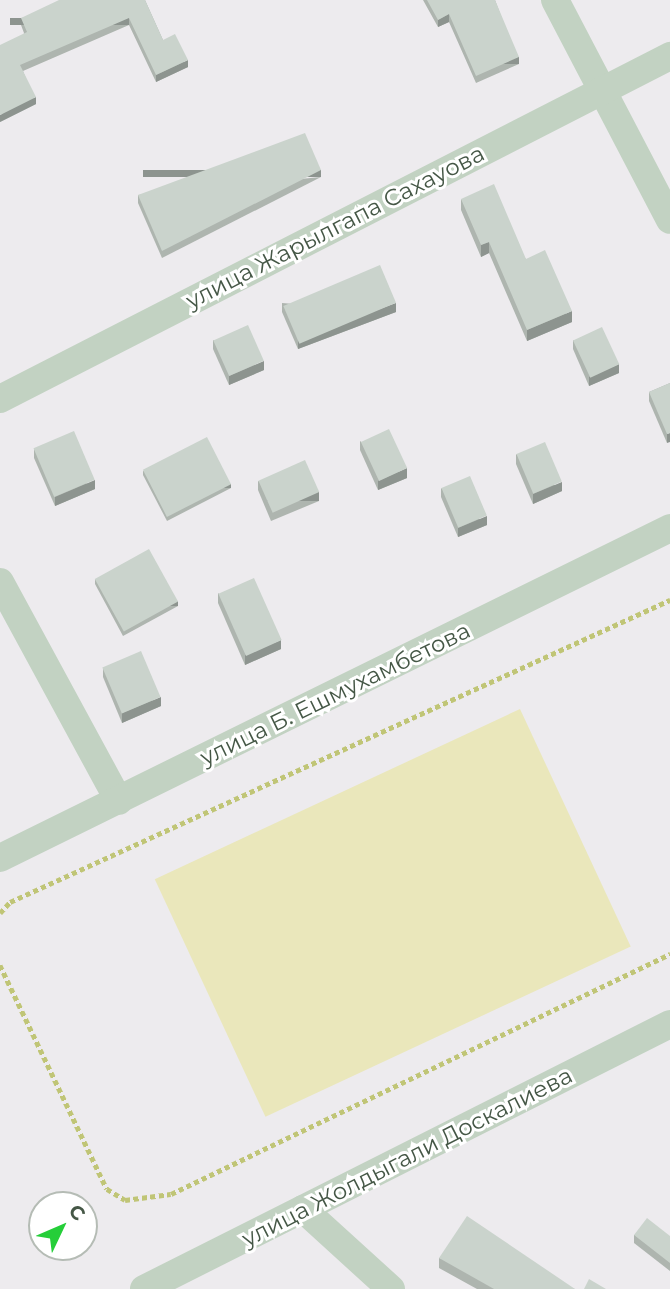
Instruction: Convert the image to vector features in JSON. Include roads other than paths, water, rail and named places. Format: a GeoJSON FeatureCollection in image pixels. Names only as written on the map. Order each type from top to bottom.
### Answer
{"type":"FeatureCollection","features":[{"type":"Feature","properties":{"kind":"street"},"geometry":{"type":"LineString","coordinates":[[555,0],[670,220]]}},
{"type":"Feature","properties":{"kind":"street","name":"улица Жарылгапа Сахауова"},"geometry":{"type":"LineString","coordinates":[[0,399],[670,56]]}},
{"type":"Feature","properties":{"kind":"street","name":"улица Б. Ешмухамбетова"},"geometry":{"type":"LineString","coordinates":[[0,858],[670,528]]}},
{"type":"Feature","properties":{"kind":"street"},"geometry":{"type":"LineString","coordinates":[[0,582],[119,800]]}},
{"type":"Feature","properties":{"kind":"street","name":"улица Жолдыгали Доскалиева"},"geometry":{"type":"LineString","coordinates":[[144,1289],[670,1024]]}},
{"type":"Feature","properties":{"kind":"street"},"geometry":{"type":"LineString","coordinates":[[303,1209],[391,1289]]}}]}
